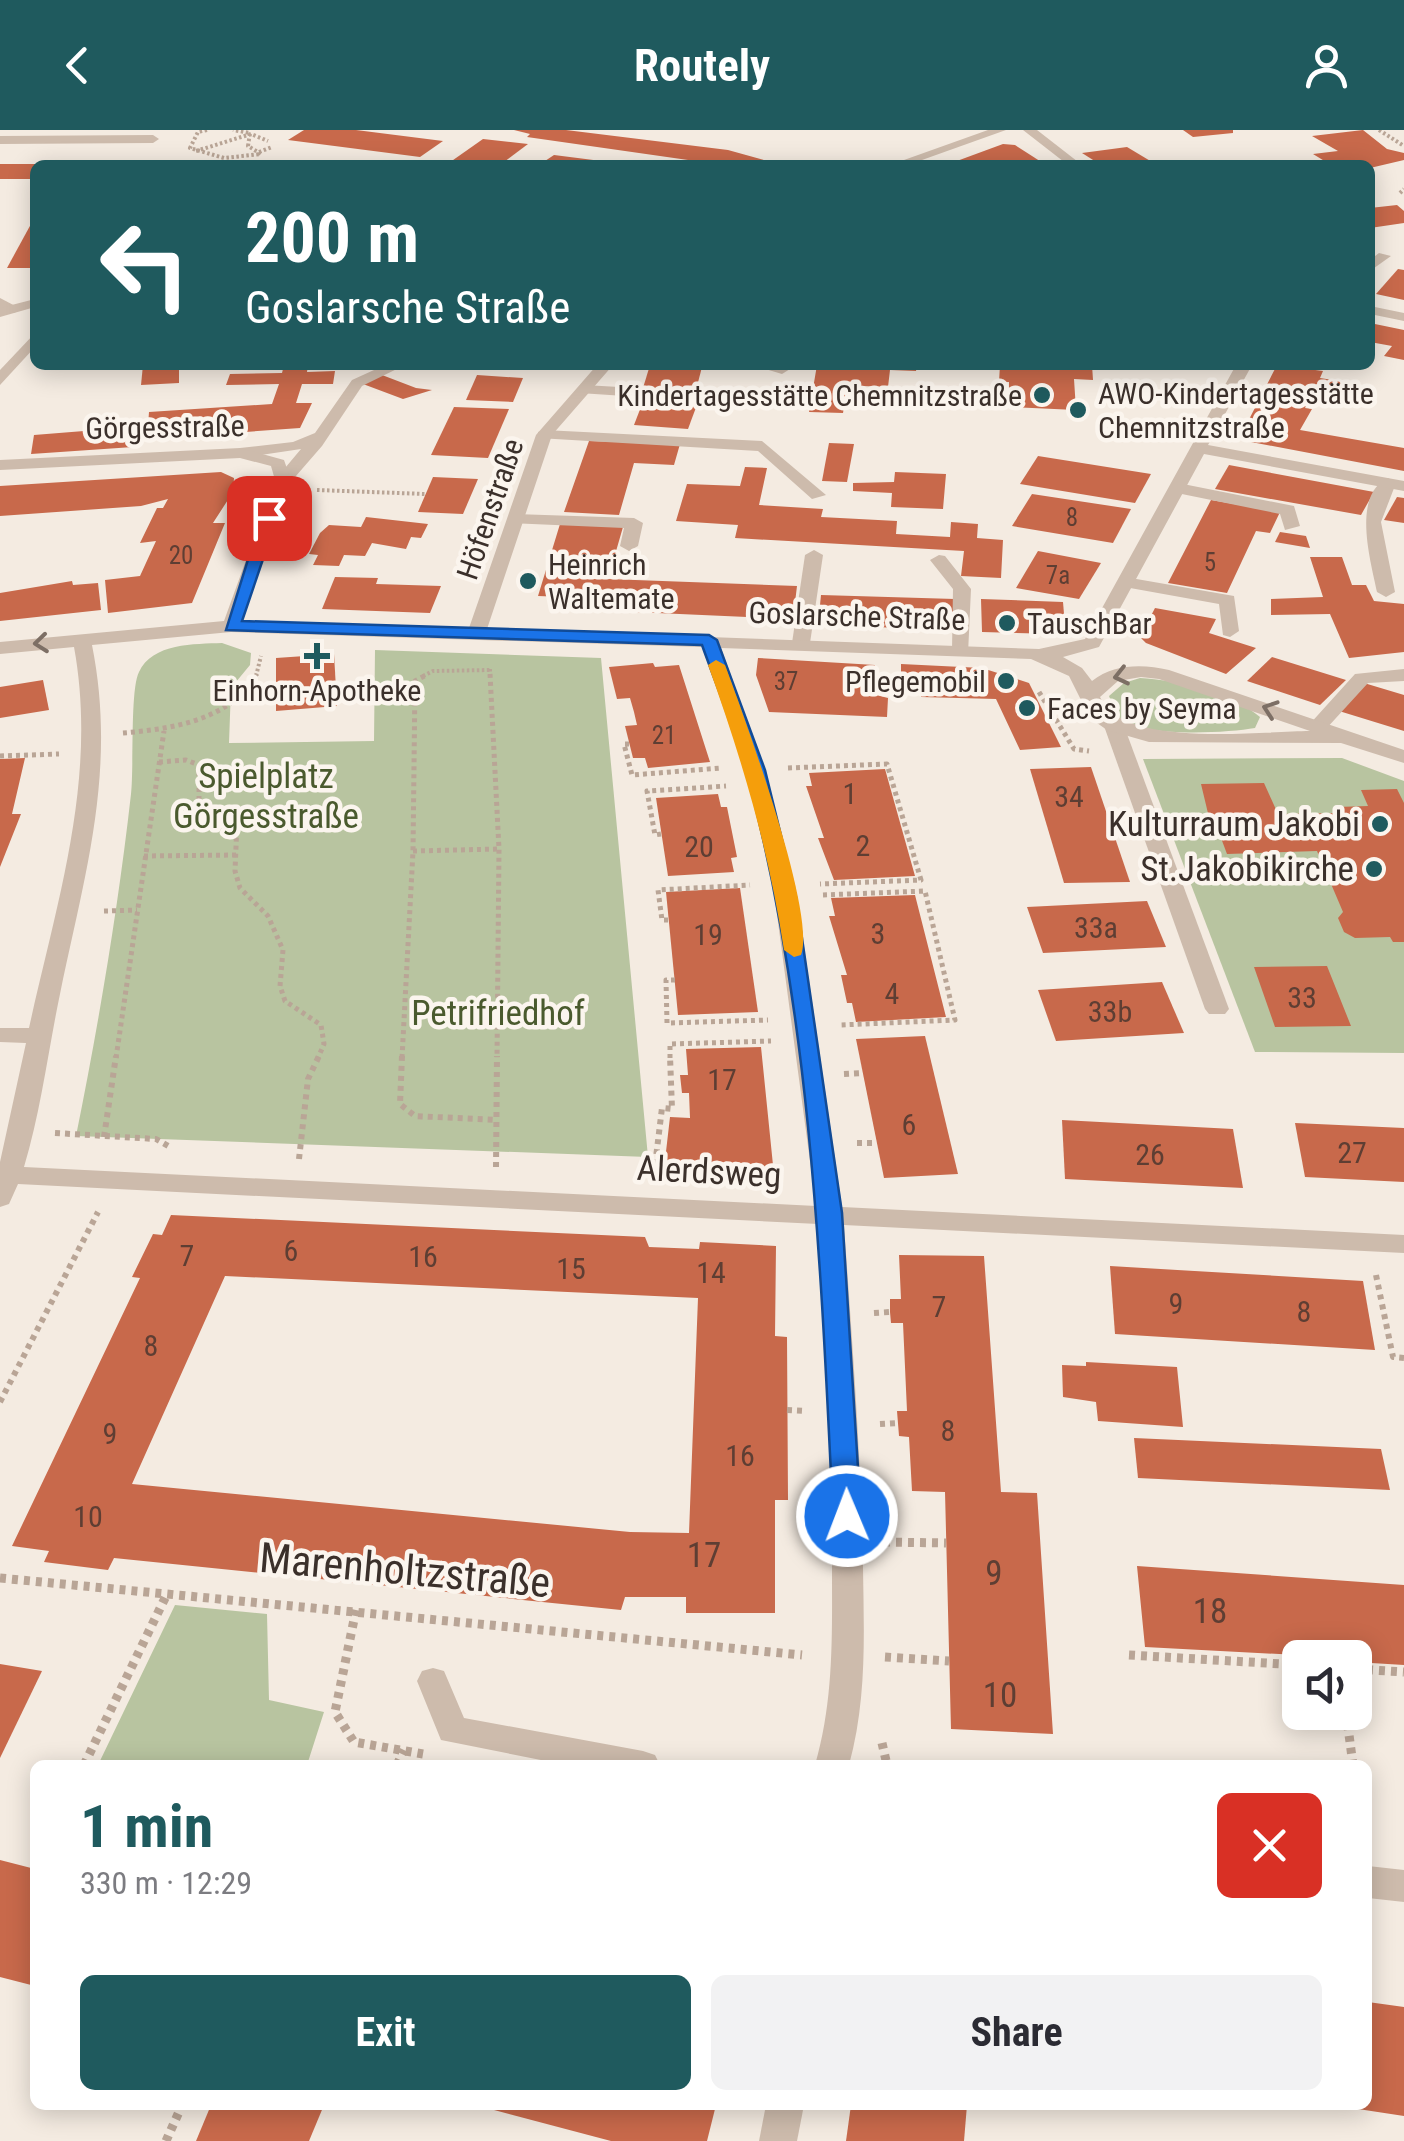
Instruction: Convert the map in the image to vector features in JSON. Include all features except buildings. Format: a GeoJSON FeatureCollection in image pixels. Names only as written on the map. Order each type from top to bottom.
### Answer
{"type":"FeatureCollection","features":[{"type":"Feature","properties":{"kind":"street"},"geometry":{"type":"LineString","coordinates":[[911,160],[1000,130]]}},
{"type":"Feature","properties":{"kind":"street"},"geometry":{"type":"LineString","coordinates":[[1029,130],[1069,160]]}},
{"type":"Feature","properties":{"kind":"street"},"geometry":{"type":"LineString","coordinates":[[0,140],[155,134],[146,152]]}},
{"type":"Feature","properties":{"kind":"street"},"geometry":{"type":"LineString","coordinates":[[1375,263],[1384,256]]}},
{"type":"Feature","properties":{"kind":"street"},"geometry":{"type":"LineString","coordinates":[[5,308],[30,304]]}},
{"type":"Feature","properties":{"kind":"street"},"geometry":{"type":"LineString","coordinates":[[1375,311],[1404,317]]}},
{"type":"Feature","properties":{"kind":"street"},"geometry":{"type":"LineString","coordinates":[[0,380],[30,343]]}},
{"type":"Feature","properties":{"kind":"street"},"geometry":{"type":"LineString","coordinates":[[232,626],[281,484],[323,435],[358,383],[386,370]]}},
{"type":"Feature","properties":{"kind":"street","name":"Höfenstraße"},"geometry":{"type":"LineString","coordinates":[[477,632],[544,436],[554,418],[601,370]]}},
{"type":"Feature","properties":{"kind":"street"},"geometry":{"type":"LineString","coordinates":[[1032,653],[1064,652],[1092,643],[1241,370]]}},
{"type":"Feature","properties":{"kind":"street"},"geometry":{"type":"LineString","coordinates":[[584,390],[796,402]]}},
{"type":"Feature","properties":{"kind":"street"},"geometry":{"type":"LineString","coordinates":[[240,453],[296,446],[323,435]]}},
{"type":"Feature","properties":{"kind":"street"},"geometry":{"type":"LineString","coordinates":[[544,436],[762,446],[818,495]]}},
{"type":"Feature","properties":{"kind":"street"},"geometry":{"type":"LineString","coordinates":[[1200,448],[1396,485],[1372,522],[1386,592]]}},
{"type":"Feature","properties":{"kind":"street","name":"Görgesstraße"},"geometry":{"type":"LineString","coordinates":[[0,465],[240,453],[278,463],[281,484]]}},
{"type":"Feature","properties":{"kind":"street"},"geometry":{"type":"LineString","coordinates":[[1178,488],[1288,510],[1291,526]]}},
{"type":"Feature","properties":{"kind":"street"},"geometry":{"type":"LineString","coordinates":[[515,519],[634,523],[628,546]]}},
{"type":"Feature","properties":{"kind":"street"},"geometry":{"type":"LineString","coordinates":[[801,644],[814,555]]}},
{"type":"Feature","properties":{"kind":"street"},"geometry":{"type":"LineString","coordinates":[[939,560],[962,588],[961,650]]}},
{"type":"Feature","properties":{"kind":"street"},"geometry":{"type":"LineString","coordinates":[[1125,582],[1228,600],[1230,631]]}},
{"type":"Feature","properties":{"kind":"street","name":"Goslarsche Straße"},"geometry":{"type":"LineString","coordinates":[[0,648],[232,626],[1032,653],[1074,666],[1084,677],[1097,714],[1114,726]]}},
{"type":"Feature","properties":{"kind":"street"},"geometry":{"type":"LineString","coordinates":[[5,1186],[24,1132],[39,1036],[91,794],[97,733],[95,693],[82,639]]}},
{"type":"Feature","properties":{"kind":"street"},"geometry":{"type":"LineString","coordinates":[[709,640],[756,770],[784,885],[830,1213],[847,1481],[846,1719],[834,1760]]}},
{"type":"Feature","properties":{"kind":"street"},"geometry":{"type":"LineString","coordinates":[[1090,698],[1104,680],[1145,671],[1404,757]]}},
{"type":"Feature","properties":{"kind":"street"},"geometry":{"type":"LineString","coordinates":[[1318,726],[1362,678],[1404,675]]}},
{"type":"Feature","properties":{"kind":"street"},"geometry":{"type":"LineString","coordinates":[[1114,726],[1156,738],[1315,736],[1362,742]]}},
{"type":"Feature","properties":{"kind":"street"},"geometry":{"type":"LineString","coordinates":[[1114,726],[1217,1009]]}},
{"type":"Feature","properties":{"kind":"street"},"geometry":{"type":"LineString","coordinates":[[0,1035],[39,1036]]}},
{"type":"Feature","properties":{"kind":"street","name":"Alerdsweg"},"geometry":{"type":"LineString","coordinates":[[5,1186],[96,1176],[1404,1244]]}},
{"type":"Feature","properties":{"kind":"street"},"geometry":{"type":"LineString","coordinates":[[433,1681],[453,1730],[616,1760]]}},
{"type":"Feature","properties":{"kind":"street"},"geometry":{"type":"LineString","coordinates":[[1372,1882],[1404,1886]]}},
{"type":"Feature","properties":{"kind":"street"},"geometry":{"type":"LineString","coordinates":[[778,2141],[784,2110]]}},
{"type":"Feature","properties":{"kind":"path"},"geometry":{"type":"LineString","coordinates":[[207,130],[198,132],[190,148],[245,158],[272,147]]}},
{"type":"Feature","properties":{"kind":"path"},"geometry":{"type":"LineString","coordinates":[[232,130],[268,141]]}},
{"type":"Feature","properties":{"kind":"path"},"geometry":{"type":"LineString","coordinates":[[1379,130],[1404,146]]}},
{"type":"Feature","properties":{"kind":"path"},"geometry":{"type":"LineString","coordinates":[[195,151],[252,134]]}},
{"type":"Feature","properties":{"kind":"path"},"geometry":{"type":"LineString","coordinates":[[252,134],[248,146],[259,152]]}},
{"type":"Feature","properties":{"kind":"path"},"geometry":{"type":"LineString","coordinates":[[281,484],[426,494]]}},
{"type":"Feature","properties":{"kind":"path"},"geometry":{"type":"LineString","coordinates":[[477,632],[490,670],[499,849],[496,1168]]}},
{"type":"Feature","properties":{"kind":"path"},"geometry":{"type":"LineString","coordinates":[[122,718],[120,733],[164,732],[230,704],[261,667],[262,640]]}},
{"type":"Feature","properties":{"kind":"path"},"geometry":{"type":"LineString","coordinates":[[490,670],[433,671],[415,682],[413,850],[400,1104],[415,1116],[496,1120]]}},
{"type":"Feature","properties":{"kind":"path"},"geometry":{"type":"LineString","coordinates":[[0,1402],[98,1211],[96,1176],[164,732]]}},
{"type":"Feature","properties":{"kind":"path"},"geometry":{"type":"LineString","coordinates":[[629,744],[624,744],[632,774],[732,767]]}},
{"type":"Feature","properties":{"kind":"path"},"geometry":{"type":"LineString","coordinates":[[0,756],[68,753]]}},
{"type":"Feature","properties":{"kind":"path"},"geometry":{"type":"LineString","coordinates":[[159,762],[186,760],[199,765],[199,802],[236,822],[240,888],[268,916],[284,950],[280,986],[285,1002],[321,1025],[324,1044],[308,1080],[299,1160]]}},
{"type":"Feature","properties":{"kind":"path"},"geometry":{"type":"LineString","coordinates":[[777,769],[887,764],[921,880],[808,884]]}},
{"type":"Feature","properties":{"kind":"path"},"geometry":{"type":"LineString","coordinates":[[661,834],[654,835],[646,791],[737,786]]}},
{"type":"Feature","properties":{"kind":"path"},"geometry":{"type":"LineString","coordinates":[[413,850],[499,849]]}},
{"type":"Feature","properties":{"kind":"path"},"geometry":{"type":"LineString","coordinates":[[144,856],[236,855]]}},
{"type":"Feature","properties":{"kind":"path"},"geometry":{"type":"LineString","coordinates":[[668,920],[662,920],[658,890],[761,885]]}},
{"type":"Feature","properties":{"kind":"path"},"geometry":{"type":"LineString","coordinates":[[809,896],[924,892],[955,1020],[825,1026]]}},
{"type":"Feature","properties":{"kind":"path"},"geometry":{"type":"LineString","coordinates":[[922,924],[932,924]]}},
{"type":"Feature","properties":{"kind":"path"},"geometry":{"type":"LineString","coordinates":[[674,980],[666,980],[668,1023],[780,1020]]}},
{"type":"Feature","properties":{"kind":"path"},"geometry":{"type":"LineString","coordinates":[[937,984],[946,984]]}},
{"type":"Feature","properties":{"kind":"path"},"geometry":{"type":"LineString","coordinates":[[653,1186],[662,1108],[672,1108],[676,1084],[670,1044],[783,1041]]}},
{"type":"Feature","properties":{"kind":"path"},"geometry":{"type":"LineString","coordinates":[[1375,1271],[1393,1358],[1404,1358]]}},
{"type":"Feature","properties":{"kind":"path"},"geometry":{"type":"LineString","coordinates":[[873,1542],[946,1544]]}},
{"type":"Feature","properties":{"kind":"path","name":"Marenholtzstraße"},"geometry":{"type":"LineString","coordinates":[[0,1578],[802,1652]]}},
{"type":"Feature","properties":{"kind":"path"},"geometry":{"type":"LineString","coordinates":[[86,1760],[167,1594]]}},
{"type":"Feature","properties":{"kind":"path"},"geometry":{"type":"LineString","coordinates":[[356,1610],[336,1712],[354,1742],[436,1756]]}},
{"type":"Feature","properties":{"kind":"path"},"geometry":{"type":"LineString","coordinates":[[1129,1654],[1282,1664]]}},
{"type":"Feature","properties":{"kind":"path"},"geometry":{"type":"LineString","coordinates":[[875,1657],[949,1662]]}},
{"type":"Feature","properties":{"kind":"path"},"geometry":{"type":"LineString","coordinates":[[1372,1669],[1404,1672]]}},
{"type":"Feature","properties":{"kind":"path"},"geometry":{"type":"LineString","coordinates":[[881,1727],[885,1760]]}},
{"type":"Feature","properties":{"kind":"path"},"geometry":{"type":"LineString","coordinates":[[1348,1730],[1352,1760]]}},
{"type":"Feature","properties":{"kind":"path"},"geometry":{"type":"LineString","coordinates":[[400,1760],[404,1750]]}},
{"type":"Feature","properties":{"kind":"path"},"geometry":{"type":"LineString","coordinates":[[166,2141],[180,2110]]}},
{"type":"Feature","properties":{"kind":"green space"},"geometry":{"type":"Polygon","coordinates":[[[222,643],[251,653],[250,665],[231,688],[229,743],[374,741],[375,650],[601,658],[648,1157],[76,1136],[126,837],[136,681],[145,662],[164,650],[222,643]]]}},
{"type":"Feature","properties":{"kind":"green space"},"geometry":{"type":"Polygon","coordinates":[[[1140,678],[1203,689],[1235,701],[1260,717],[1255,728],[1184,732],[1146,729],[1120,718],[1109,696],[1124,683],[1140,678]]]}},
{"type":"Feature","properties":{"kind":"green space"},"geometry":{"type":"Polygon","coordinates":[[[1342,758],[1404,781],[1404,1053],[1255,1052],[1143,759],[1342,758]]]}},
{"type":"Feature","properties":{"kind":"green space"},"geometry":{"type":"Polygon","coordinates":[[[175,1605],[267,1614],[269,1700],[324,1712],[309,1760],[100,1760],[175,1605]]]}},
{"type":"Feature","properties":{"kind":"slow traffic"},"geometry":{"type":"LineString","coordinates":[[716,665],[756,770],[784,885],[794,950]]}},
{"type":"Feature","properties":{"kind":"place","name":"Kindertagesstätte Chemnitzstraße"},"geometry":{"type":"Point","coordinates":[1042,395]}},
{"type":"Feature","properties":{"kind":"place","name":"AWO-Kindertagesstätte Chemnitzstraße"},"geometry":{"type":"Point","coordinates":[1078,410]}},
{"type":"Feature","properties":{"kind":"place","name":"Heinrich Waltemate"},"geometry":{"type":"Point","coordinates":[528,581]}},
{"type":"Feature","properties":{"kind":"place","name":"TauschBar"},"geometry":{"type":"Point","coordinates":[1007,623]}},
{"type":"Feature","properties":{"kind":"place","name":"Einhorn-Apotheke"},"geometry":{"type":"Point","coordinates":[317,656]}},
{"type":"Feature","properties":{"kind":"place","name":"Pflegemobil"},"geometry":{"type":"Point","coordinates":[1006,681]}},
{"type":"Feature","properties":{"kind":"place","name":"Faces by Seyma"},"geometry":{"type":"Point","coordinates":[1027,708]}},
{"type":"Feature","properties":{"kind":"place","name":"Kulturraum Jakobi"},"geometry":{"type":"Point","coordinates":[1380,824]}},
{"type":"Feature","properties":{"kind":"place","name":"St.Jakobikirche"},"geometry":{"type":"Point","coordinates":[1374,869]}},
{"type":"Feature","properties":{"kind":"route"},"geometry":{"type":"LineString","coordinates":[[269,518],[232,626],[709,640],[756,770],[786,897],[830,1213],[847,1516]]}},
{"type":"Feature","properties":{"kind":"park label","name":"Spielplatz Görgesstraße"},"geometry":{"type":"Point","coordinates":[266,796]}},
{"type":"Feature","properties":{"kind":"park label","name":"Petrifriedhof"},"geometry":{"type":"Point","coordinates":[498,1013]}}]}
